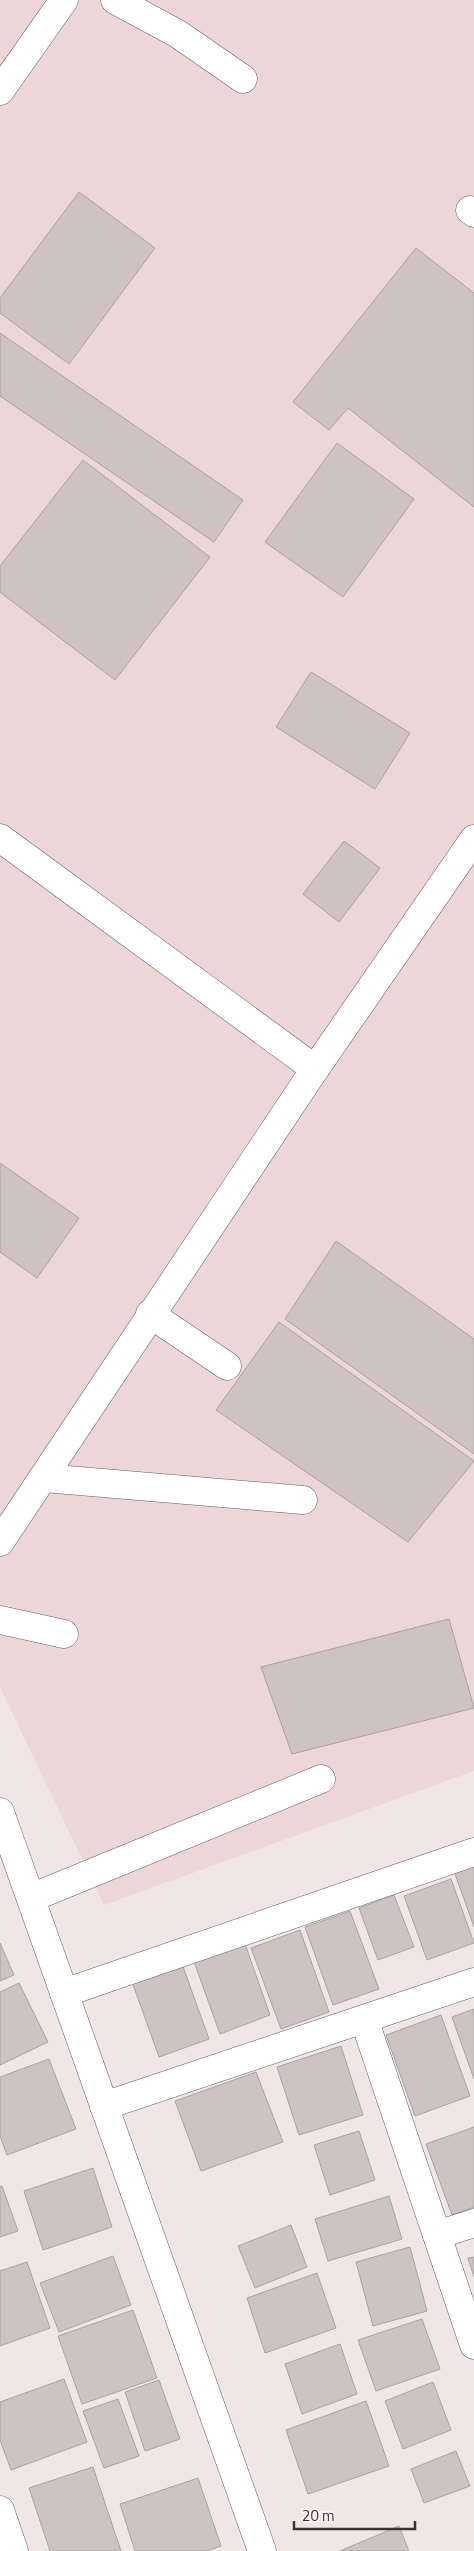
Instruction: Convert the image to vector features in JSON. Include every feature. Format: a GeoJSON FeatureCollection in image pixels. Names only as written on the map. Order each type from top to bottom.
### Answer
{"type":"FeatureCollection","features":[{"type":"Feature","properties":{"kind":"street"},"geometry":{"type":"LineString","coordinates":[[0,91],[64,0]]}},
{"type":"Feature","properties":{"kind":"street"},"geometry":{"type":"LineString","coordinates":[[115,0],[178,34],[243,79]]}},
{"type":"Feature","properties":{"kind":"street"},"geometry":{"type":"LineString","coordinates":[[0,838],[315,1069]]}},
{"type":"Feature","properties":{"kind":"street"},"geometry":{"type":"LineString","coordinates":[[0,1542],[44,1478],[150,1314],[315,1069],[474,840]]}},
{"type":"Feature","properties":{"kind":"street"},"geometry":{"type":"LineString","coordinates":[[150,1314],[226,1366]]}},
{"type":"Feature","properties":{"kind":"street"},"geometry":{"type":"LineString","coordinates":[[44,1478],[303,1500]]}},
{"type":"Feature","properties":{"kind":"street"},"geometry":{"type":"LineString","coordinates":[[0,1620],[64,1634]]}},
{"type":"Feature","properties":{"kind":"street"},"geometry":{"type":"LineString","coordinates":[[31,1898],[321,1779]]}},
{"type":"Feature","properties":{"kind":"street"},"geometry":{"type":"LineString","coordinates":[[0,1812],[262,2551]]}},
{"type":"Feature","properties":{"kind":"street"},"geometry":{"type":"LineString","coordinates":[[64,1993],[474,1852]]}},
{"type":"Feature","properties":{"kind":"street"},"geometry":{"type":"LineString","coordinates":[[104,2106],[474,1982]]}},
{"type":"Feature","properties":{"kind":"street"},"geometry":{"type":"LineString","coordinates":[[364,2019],[474,2344]]}},
{"type":"Feature","properties":{"kind":"street"},"geometry":{"type":"LineString","coordinates":[[436,2235],[474,2222]]}},
{"type":"Feature","properties":{"kind":"street"},"geometry":{"type":"LineString","coordinates":[[0,2510],[14,2551]]}},
{"type":"Feature","properties":{"kind":"shaded area"},"geometry":{"type":"Polygon","coordinates":[[[0,0],[474,0],[474,1771],[104,1905],[0,1687],[0,0]]]}},
{"type":"Feature","properties":{"kind":"building"},"geometry":{"type":"Polygon","coordinates":[[[79,192],[155,248],[69,364],[0,313],[0,298],[79,192]]]}},
{"type":"Feature","properties":{"kind":"building"},"geometry":{"type":"Polygon","coordinates":[[[416,248],[474,293],[474,507],[348,408],[329,430],[293,402],[416,248]]]}},
{"type":"Feature","properties":{"kind":"building"},"geometry":{"type":"Polygon","coordinates":[[[0,333],[243,500],[214,542],[0,396],[0,333]]]}},
{"type":"Feature","properties":{"kind":"building"},"geometry":{"type":"Polygon","coordinates":[[[337,443],[414,499],[343,597],[265,542],[337,443]]]}},
{"type":"Feature","properties":{"kind":"building"},"geometry":{"type":"Polygon","coordinates":[[[83,460],[210,557],[115,680],[0,592],[0,566],[83,460]]]}},
{"type":"Feature","properties":{"kind":"building"},"geometry":{"type":"Polygon","coordinates":[[[311,672],[410,733],[375,789],[276,727],[311,672]]]}},
{"type":"Feature","properties":{"kind":"building"},"geometry":{"type":"Polygon","coordinates":[[[344,841],[380,868],[339,922],[303,894],[344,841]]]}},
{"type":"Feature","properties":{"kind":"building"},"geometry":{"type":"Polygon","coordinates":[[[0,1163],[79,1218],[37,1278],[0,1252],[0,1163]]]}},
{"type":"Feature","properties":{"kind":"building"},"geometry":{"type":"Polygon","coordinates":[[[336,1241],[474,1339],[474,1454],[285,1319],[336,1241]]]}},
{"type":"Feature","properties":{"kind":"building"},"geometry":{"type":"Polygon","coordinates":[[[279,1322],[474,1461],[408,1542],[216,1410],[279,1322]]]}},
{"type":"Feature","properties":{"kind":"building"},"geometry":{"type":"Polygon","coordinates":[[[449,1619],[474,1708],[292,1754],[261,1667],[449,1619]]]}},
{"type":"Feature","properties":{"kind":"building"},"geometry":{"type":"Polygon","coordinates":[[[474,1864],[474,1927],[454,1871],[474,1864]]]}},
{"type":"Feature","properties":{"kind":"building"},"geometry":{"type":"Polygon","coordinates":[[[451,1879],[474,1943],[427,1960],[404,1896],[451,1879]]]}},
{"type":"Feature","properties":{"kind":"building"},"geometry":{"type":"Polygon","coordinates":[[[394,1895],[414,1947],[378,1960],[359,1908],[394,1895]]]}},
{"type":"Feature","properties":{"kind":"building"},"geometry":{"type":"Polygon","coordinates":[[[350,1911],[379,1989],[333,2005],[305,1927],[350,1911]]]}},
{"type":"Feature","properties":{"kind":"building"},"geometry":{"type":"Polygon","coordinates":[[[300,1930],[329,2012],[281,2029],[251,1948],[300,1930]]]}},
{"type":"Feature","properties":{"kind":"building"},"geometry":{"type":"Polygon","coordinates":[[[244,1941],[270,2015],[220,2034],[193,1959],[244,1941]]]}},
{"type":"Feature","properties":{"kind":"building"},"geometry":{"type":"Polygon","coordinates":[[[0,1943],[14,1975],[0,1981],[0,1943]]]}},
{"type":"Feature","properties":{"kind":"building"},"geometry":{"type":"Polygon","coordinates":[[[181,1961],[209,2039],[159,2057],[131,1979],[181,1961]]]}},
{"type":"Feature","properties":{"kind":"building"},"geometry":{"type":"Polygon","coordinates":[[[19,1983],[48,2042],[0,2065],[0,1992],[19,1983]]]}},
{"type":"Feature","properties":{"kind":"building"},"geometry":{"type":"Polygon","coordinates":[[[474,2009],[474,2079],[452,2017],[474,2009]]]}},
{"type":"Feature","properties":{"kind":"building"},"geometry":{"type":"Polygon","coordinates":[[[441,2015],[470,2096],[415,2116],[386,2035],[441,2015]]]}},
{"type":"Feature","properties":{"kind":"building"},"geometry":{"type":"Polygon","coordinates":[[[341,2046],[363,2115],[299,2135],[277,2067],[341,2046]]]}},
{"type":"Feature","properties":{"kind":"building"},"geometry":{"type":"Polygon","coordinates":[[[49,2059],[76,2129],[7,2155],[0,2136],[0,2077],[49,2059]]]}},
{"type":"Feature","properties":{"kind":"building"},"geometry":{"type":"Polygon","coordinates":[[[256,2072],[283,2142],[201,2171],[175,2101],[256,2072]]]}},
{"type":"Feature","properties":{"kind":"building"},"geometry":{"type":"Polygon","coordinates":[[[474,2127],[474,2207],[452,2215],[426,2144],[474,2127]]]}},
{"type":"Feature","properties":{"kind":"building"},"geometry":{"type":"Polygon","coordinates":[[[359,2131],[375,2180],[330,2195],[314,2145],[359,2131]]]}},
{"type":"Feature","properties":{"kind":"building"},"geometry":{"type":"Polygon","coordinates":[[[93,2168],[112,2227],[43,2250],[24,2191],[93,2168]]]}},
{"type":"Feature","properties":{"kind":"building"},"geometry":{"type":"Polygon","coordinates":[[[2,2186],[18,2231],[0,2237],[0,2187],[2,2186]]]}},
{"type":"Feature","properties":{"kind":"building"},"geometry":{"type":"Polygon","coordinates":[[[389,2196],[402,2239],[328,2261],[315,2219],[389,2196]]]}},
{"type":"Feature","properties":{"kind":"building"},"geometry":{"type":"Polygon","coordinates":[[[291,2225],[307,2267],[255,2288],[238,2246],[291,2225]]]}},
{"type":"Feature","properties":{"kind":"building"},"geometry":{"type":"Polygon","coordinates":[[[410,2247],[427,2311],[373,2326],[356,2262],[410,2247]]]}},
{"type":"Feature","properties":{"kind":"building"},"geometry":{"type":"Polygon","coordinates":[[[113,2256],[131,2305],[59,2332],[40,2283],[113,2256]]]}},
{"type":"Feature","properties":{"kind":"building"},"geometry":{"type":"Polygon","coordinates":[[[474,2257],[474,2277],[468,2258],[474,2257]]]}},
{"type":"Feature","properties":{"kind":"building"},"geometry":{"type":"Polygon","coordinates":[[[27,2262],[50,2328],[0,2346],[0,2271],[27,2262]]]}},
{"type":"Feature","properties":{"kind":"building"},"geometry":{"type":"Polygon","coordinates":[[[317,2273],[336,2328],[265,2353],[247,2298],[317,2273]]]}},
{"type":"Feature","properties":{"kind":"building"},"geometry":{"type":"Polygon","coordinates":[[[133,2310],[157,2378],[82,2404],[58,2336],[133,2310]]]}},
{"type":"Feature","properties":{"kind":"building"},"geometry":{"type":"Polygon","coordinates":[[[422,2319],[440,2369],[376,2391],[358,2340],[422,2319]]]}},
{"type":"Feature","properties":{"kind":"building"},"geometry":{"type":"Polygon","coordinates":[[[340,2344],[357,2394],[302,2414],[285,2364],[340,2344]]]}},
{"type":"Feature","properties":{"kind":"building"},"geometry":{"type":"Polygon","coordinates":[[[64,2379],[87,2442],[11,2470],[0,2440],[0,2402],[64,2379]]]}},
{"type":"Feature","properties":{"kind":"building"},"geometry":{"type":"Polygon","coordinates":[[[159,2380],[180,2439],[145,2451],[125,2392],[159,2380]]]}},
{"type":"Feature","properties":{"kind":"building"},"geometry":{"type":"Polygon","coordinates":[[[433,2382],[451,2430],[403,2449],[385,2401],[433,2382]]]}},
{"type":"Feature","properties":{"kind":"building"},"geometry":{"type":"Polygon","coordinates":[[[118,2399],[139,2456],[104,2468],[83,2411],[118,2399]]]}},
{"type":"Feature","properties":{"kind":"building"},"geometry":{"type":"Polygon","coordinates":[[[366,2401],[389,2466],[308,2494],[286,2430],[366,2401]]]}},
{"type":"Feature","properties":{"kind":"building"},"geometry":{"type":"Polygon","coordinates":[[[456,2451],[470,2486],[424,2503],[411,2469],[456,2451]]]}},
{"type":"Feature","properties":{"kind":"building"},"geometry":{"type":"Polygon","coordinates":[[[93,2467],[121,2551],[50,2551],[29,2488],[93,2467]]]}},
{"type":"Feature","properties":{"kind":"building"},"geometry":{"type":"Polygon","coordinates":[[[198,2478],[221,2546],[207,2551],[135,2551],[120,2504],[198,2478]]]}},
{"type":"Feature","properties":{"kind":"building"},"geometry":{"type":"Polygon","coordinates":[[[399,2526],[409,2551],[340,2551],[399,2526]]]}}]}
